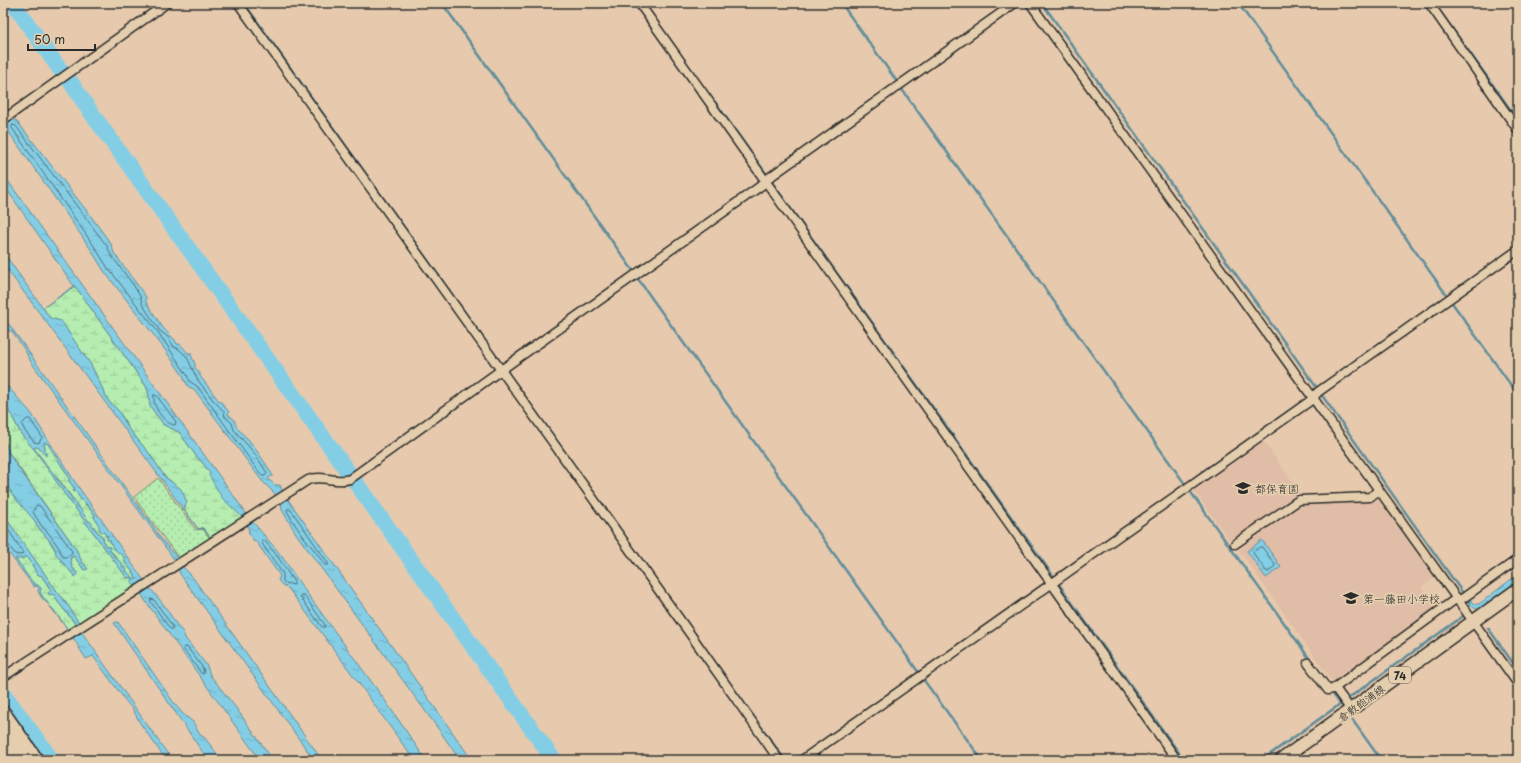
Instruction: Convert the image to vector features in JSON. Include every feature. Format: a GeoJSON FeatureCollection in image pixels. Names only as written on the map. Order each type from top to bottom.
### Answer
{"type":"FeatureCollection","features":[{"type":"Feature","properties":{"kind":"highway"},"geometry":{"type":"LineString","coordinates":[[3,713],[36,760]]}},
{"type":"Feature","properties":{"kind":"highway"},"geometry":{"type":"LineString","coordinates":[[3,736],[20,760]]}},
{"type":"Feature","properties":{"kind":"main road","name":"倉敷飽浦線"},"geometry":{"type":"LineString","coordinates":[[1281,760],[1347,703],[1474,622],[1518,589]]}},
{"type":"Feature","properties":{"kind":"street"},"geometry":{"type":"LineString","coordinates":[[3,120],[167,3]]}},
{"type":"Feature","properties":{"kind":"street"},"geometry":{"type":"LineString","coordinates":[[238,3],[503,368],[779,760]]}},
{"type":"Feature","properties":{"kind":"street"},"geometry":{"type":"LineString","coordinates":[[639,3],[1177,760]]}},
{"type":"Feature","properties":{"kind":"street"},"geometry":{"type":"LineString","coordinates":[[3,677],[308,480],[315,477],[339,481],[352,477],[1015,3]]}},
{"type":"Feature","properties":{"kind":"street"},"geometry":{"type":"LineString","coordinates":[[1030,3],[1379,490],[1462,598],[1474,622],[1518,684]]}},
{"type":"Feature","properties":{"kind":"street"},"geometry":{"type":"LineString","coordinates":[[1430,3],[1518,130]]}},
{"type":"Feature","properties":{"kind":"street"},"geometry":{"type":"LineString","coordinates":[[802,760],[1310,401],[1318,392],[1518,250]]}},
{"type":"Feature","properties":{"kind":"street"},"geometry":{"type":"LineString","coordinates":[[1235,544],[1299,500],[1370,497],[1379,490]]}},
{"type":"Feature","properties":{"kind":"street"},"geometry":{"type":"LineString","coordinates":[[1308,662],[1328,690],[1335,688],[1518,559]]}},
{"type":"Feature","properties":{"kind":"street"},"geometry":{"type":"LineString","coordinates":[[1335,688],[1347,703]]}},
{"type":"Feature","properties":{"kind":"shaded area"},"geometry":{"type":"Polygon","coordinates":[[[1262,439],[1300,493],[1231,542],[1193,489],[1262,439]]]}},
{"type":"Feature","properties":{"kind":"shaded area","name":"第一藤田小学校"},"geometry":{"type":"Polygon","coordinates":[[[1380,501],[1436,577],[1422,587],[1438,609],[1334,684],[1239,550],[1294,510],[1307,504],[1380,501]]]}},
{"type":"Feature","properties":{"kind":"green space"},"geometry":{"type":"Polygon","coordinates":[[[75,286],[146,386],[150,406],[164,425],[179,432],[235,509],[244,519],[212,539],[203,528],[198,529],[183,509],[171,481],[165,477],[149,453],[128,428],[115,407],[109,402],[91,365],[61,322],[50,318],[43,308],[75,286]]]}},
{"type":"Feature","properties":{"kind":"green space"},"geometry":{"type":"Polygon","coordinates":[[[3,403],[12,416],[21,434],[33,448],[40,448],[46,455],[44,442],[48,444],[69,477],[69,481],[75,489],[73,491],[77,492],[95,515],[94,517],[113,546],[124,557],[125,562],[135,575],[137,581],[127,572],[126,568],[123,568],[113,553],[107,549],[103,538],[77,507],[76,503],[60,481],[44,463],[64,493],[127,578],[131,577],[137,587],[80,624],[3,514],[3,479],[35,521],[37,527],[47,537],[63,563],[61,558],[77,574],[72,567],[70,558],[74,556],[84,570],[87,568],[82,562],[76,549],[9,453],[3,435],[3,403]]]}},
{"type":"Feature","properties":{"kind":"green space"},"geometry":{"type":"Polygon","coordinates":[[[158,478],[196,530],[203,529],[211,540],[180,560],[134,497],[158,478]]]}},
{"type":"Feature","properties":{"kind":"green space"},"geometry":{"type":"Polygon","coordinates":[[[25,556],[29,559],[37,574],[42,576],[51,591],[50,595],[55,595],[58,602],[76,625],[69,631],[40,593],[41,588],[31,581],[15,558],[23,559],[25,556]]]}},
{"type":"Feature","properties":{"kind":"water"},"geometry":{"type":"Polygon","coordinates":[[[16,120],[111,244],[114,253],[146,297],[146,302],[163,328],[177,344],[180,344],[188,353],[192,353],[191,355],[195,368],[200,373],[200,376],[229,412],[228,415],[233,418],[238,428],[248,439],[264,462],[273,476],[268,479],[275,485],[280,485],[283,492],[277,496],[262,481],[194,389],[189,387],[184,380],[184,377],[163,347],[104,271],[90,248],[6,128],[7,123],[16,120]]]}},
{"type":"Feature","properties":{"kind":"water"},"geometry":{"type":"Polygon","coordinates":[[[3,174],[248,516],[223,532],[243,518],[222,498],[209,475],[210,473],[179,432],[164,425],[150,406],[146,386],[75,286],[43,308],[74,286],[3,184],[3,174]]]}},
{"type":"Feature","properties":{"kind":"water"},"geometry":{"type":"Polygon","coordinates":[[[3,252],[50,318],[61,321],[91,365],[109,402],[119,411],[128,428],[149,453],[165,477],[181,489],[187,502],[184,509],[198,529],[3,264],[3,252]]]}},
{"type":"Feature","properties":{"kind":"water"},"geometry":{"type":"Polygon","coordinates":[[[3,316],[148,518],[159,536],[179,560],[176,562],[31,362],[12,331],[9,331],[3,316]]]}},
{"type":"Feature","properties":{"kind":"water"},"geometry":{"type":"Polygon","coordinates":[[[3,383],[31,413],[75,482],[145,582],[83,622],[136,586],[131,582],[133,580],[131,577],[127,578],[64,493],[37,453],[21,434],[12,416],[3,403],[3,383]],[[44,442],[46,456],[40,448],[34,448],[77,507],[79,507],[88,521],[91,522],[93,527],[103,538],[106,546],[110,547],[110,552],[111,551],[115,558],[122,563],[123,568],[125,567],[127,572],[136,580],[135,575],[125,562],[124,557],[113,548],[110,540],[107,540],[107,535],[106,536],[104,532],[101,532],[99,529],[94,517],[95,515],[83,500],[80,500],[77,492],[73,491],[75,489],[69,481],[69,477],[48,444],[44,442]]]}},
{"type":"Feature","properties":{"kind":"water"},"geometry":{"type":"Polygon","coordinates":[[[3,435],[9,453],[15,463],[76,549],[82,562],[88,569],[84,570],[74,556],[70,558],[72,567],[78,575],[75,577],[56,554],[53,546],[35,521],[9,491],[12,493],[3,479],[3,467],[6,469],[7,467],[3,462],[3,435]]]}},
{"type":"Feature","properties":{"kind":"water"},"geometry":{"type":"Polygon","coordinates":[[[287,498],[472,760],[460,760],[297,535],[282,510],[281,501],[287,498]]]}},
{"type":"Feature","properties":{"kind":"water"},"geometry":{"type":"Polygon","coordinates":[[[3,514],[69,607],[80,624],[69,631],[76,624],[58,602],[55,595],[49,595],[48,593],[51,590],[42,576],[37,574],[29,559],[25,556],[23,559],[15,559],[35,585],[38,585],[41,588],[40,593],[50,606],[41,597],[38,591],[39,588],[37,586],[34,587],[3,545],[3,514]]]}},
{"type":"Feature","properties":{"kind":"water"},"geometry":{"type":"Polygon","coordinates":[[[252,521],[281,555],[426,760],[414,760],[288,588],[283,586],[278,580],[280,576],[248,532],[247,524],[252,521]]]}},
{"type":"Feature","properties":{"kind":"water"},"geometry":{"type":"Polygon","coordinates":[[[1262,540],[1281,567],[1266,578],[1247,551],[1262,540]]]}},
{"type":"Feature","properties":{"kind":"water"},"geometry":{"type":"Polygon","coordinates":[[[182,566],[191,575],[322,760],[314,760],[180,574],[178,568],[182,566]]]}},
{"type":"Feature","properties":{"kind":"water"},"geometry":{"type":"Polygon","coordinates":[[[1518,574],[1518,580],[1478,610],[1471,606],[1467,601],[1470,599],[1475,604],[1479,604],[1518,574]]]}},
{"type":"Feature","properties":{"kind":"water"},"geometry":{"type":"Polygon","coordinates":[[[150,588],[164,605],[183,632],[185,638],[207,666],[210,675],[236,708],[273,760],[260,760],[144,599],[141,593],[150,588]]]}},
{"type":"Feature","properties":{"kind":"water"},"geometry":{"type":"Polygon","coordinates":[[[118,622],[174,703],[183,714],[193,722],[200,735],[204,737],[222,760],[208,760],[114,623],[118,622]]]}},
{"type":"Feature","properties":{"kind":"water"},"geometry":{"type":"Polygon","coordinates":[[[81,631],[172,760],[166,760],[140,723],[132,708],[93,656],[86,659],[72,636],[81,631]]]}},
{"type":"Feature","properties":{"kind":"waterway"},"geometry":{"type":"LineString","coordinates":[[13,3],[61,71],[64,72],[88,108],[554,760]]}},
{"type":"Feature","properties":{"kind":"waterway"},"geometry":{"type":"LineString","coordinates":[[244,3],[626,538]]}},
{"type":"Feature","properties":{"kind":"waterway"},"geometry":{"type":"LineString","coordinates":[[442,3],[634,272]]}},
{"type":"Feature","properties":{"kind":"waterway"},"geometry":{"type":"LineString","coordinates":[[841,3],[898,83]]}},
{"type":"Feature","properties":{"kind":"waterway"},"geometry":{"type":"LineString","coordinates":[[1042,3],[1317,388]]}},
{"type":"Feature","properties":{"kind":"waterway"},"geometry":{"type":"LineString","coordinates":[[1238,3],[1518,395]]}},
{"type":"Feature","properties":{"kind":"waterway"},"geometry":{"type":"LineString","coordinates":[[1434,3],[1518,120]]}},
{"type":"Feature","properties":{"kind":"waterway"},"geometry":{"type":"LineString","coordinates":[[901,88],[1185,484]]}},
{"type":"Feature","properties":{"kind":"waterway"},"geometry":{"type":"LineString","coordinates":[[715,102],[767,175]]}},
{"type":"Feature","properties":{"kind":"waterway"},"geometry":{"type":"LineString","coordinates":[[771,181],[1054,577]]}},
{"type":"Feature","properties":{"kind":"waterway"},"geometry":{"type":"LineString","coordinates":[[638,279],[919,673]]}},
{"type":"Feature","properties":{"kind":"waterway"},"geometry":{"type":"LineString","coordinates":[[1321,394],[1470,603]]}},
{"type":"Feature","properties":{"kind":"waterway"},"geometry":{"type":"LineString","coordinates":[[1190,491],[1314,665]]}},
{"type":"Feature","properties":{"kind":"waterway"},"geometry":{"type":"LineString","coordinates":[[1058,583],[1184,760]]}},
{"type":"Feature","properties":{"kind":"waterway"},"geometry":{"type":"LineString","coordinates":[[1262,760],[1462,617]]}},
{"type":"Feature","properties":{"kind":"waterway"},"geometry":{"type":"LineString","coordinates":[[1488,628],[1518,670]]}},
{"type":"Feature","properties":{"kind":"waterway"},"geometry":{"type":"LineString","coordinates":[[715,663],[785,760]]}},
{"type":"Feature","properties":{"kind":"waterway"},"geometry":{"type":"LineString","coordinates":[[923,679],[982,760]]}},
{"type":"Feature","properties":{"kind":"waterway"},"geometry":{"type":"LineString","coordinates":[[3,693],[52,760]]}},
{"type":"Feature","properties":{"kind":"waterway"},"geometry":{"type":"LineString","coordinates":[[1334,696],[1342,706]]}},
{"type":"Feature","properties":{"kind":"waterway"},"geometry":{"type":"LineString","coordinates":[[1351,718],[1381,760]]}},
{"type":"Feature","properties":{"kind":"place","name":"都保育園"},"geometry":{"type":"Point","coordinates":[1243,488]}},
{"type":"Feature","properties":{"kind":"place","name":"第一藤田小学校"},"geometry":{"type":"Point","coordinates":[1351,598]}}]}
